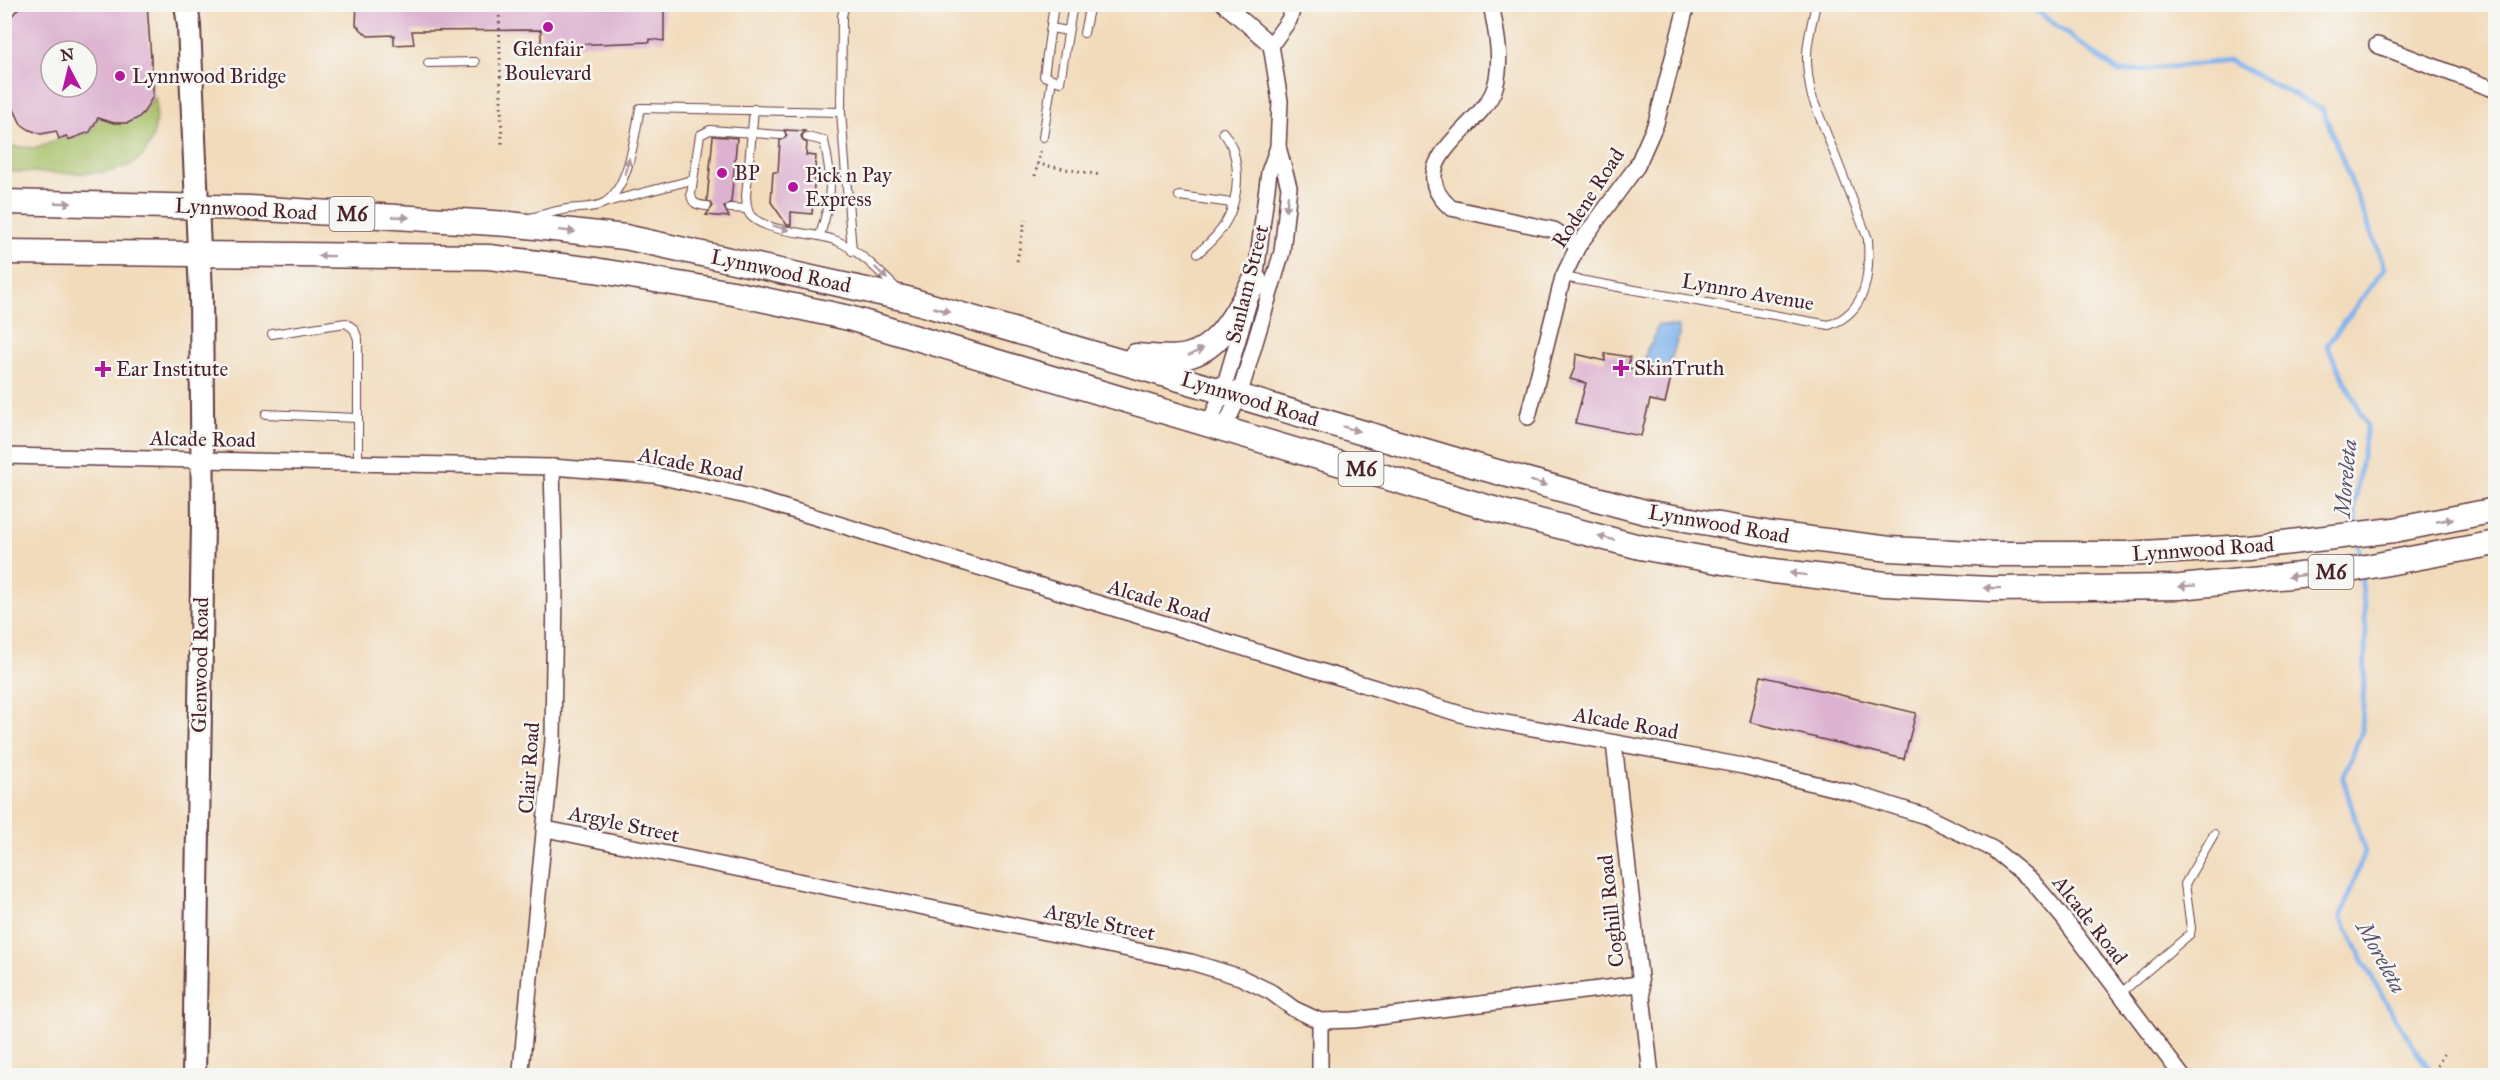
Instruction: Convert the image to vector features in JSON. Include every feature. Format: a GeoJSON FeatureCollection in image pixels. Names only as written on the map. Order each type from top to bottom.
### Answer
{"type":"FeatureCollection","features":[{"type":"Feature","properties":{"kind":"main road","name":"Lynnwood Road"},"geometry":{"type":"LineString","coordinates":[[4,202],[195,206],[509,224],[625,237],[908,298],[1490,470],[1645,512],[1771,534],[1890,549],[1993,554],[2125,554],[2248,547],[2394,530],[2496,510]]}},
{"type":"Feature","properties":{"kind":"main road"},"geometry":{"type":"LineString","coordinates":[[4,236],[166,242],[182,245],[198,255]]}},
{"type":"Feature","properties":{"kind":"main road","name":"Lynnwood Road"},"geometry":{"type":"LineString","coordinates":[[4,252],[489,257],[595,270],[733,293],[849,318],[1500,511],[1640,547],[1773,571],[1885,584],[1991,589],[2180,587],[2350,570],[2496,543]]}},
{"type":"Feature","properties":{"kind":"main road"},"geometry":{"type":"LineString","coordinates":[[1097,353],[1158,358],[1187,356],[1202,350],[1224,331],[1255,281]]}},
{"type":"Feature","properties":{"kind":"street"},"geometry":{"type":"LineString","coordinates":[[1224,4],[1271,45],[1289,20],[1294,4]]}},
{"type":"Feature","properties":{"kind":"street"},"geometry":{"type":"LineString","coordinates":[[1491,4],[1499,70],[1495,89],[1485,108],[1443,150],[1433,177],[1437,191],[1451,208],[1554,230],[1578,246]]}},
{"type":"Feature","properties":{"kind":"street","name":"Rodene Road"},"geometry":{"type":"LineString","coordinates":[[1528,417],[1563,277],[1578,246],[1637,165],[1656,123],[1687,4]]}},
{"type":"Feature","properties":{"kind":"street","name":"Glenwood Road"},"geometry":{"type":"LineString","coordinates":[[189,12],[195,206],[201,294],[203,523],[194,1076]]}},
{"type":"Feature","properties":{"kind":"street","name":"Sanlam Street"},"geometry":{"type":"LineString","coordinates":[[1231,394],[1255,281],[1269,172],[1278,147],[1280,102],[1271,45]]}},
{"type":"Feature","properties":{"kind":"street"},"geometry":{"type":"LineString","coordinates":[[2377,45],[2496,90]]}},
{"type":"Feature","properties":{"kind":"street","name":"Sanlam Street"},"geometry":{"type":"LineString","coordinates":[[1217,426],[1231,394],[1281,252],[1289,187],[1278,147]]}},
{"type":"Feature","properties":{"kind":"street","name":"Alcade Road"},"geometry":{"type":"LineString","coordinates":[[4,456],[552,468],[654,475],[746,496],[1467,716],[1743,766],[1853,793],[1924,816],[1962,833],[1993,849],[2032,881],[2121,993],[2182,1076]]}},
{"type":"Feature","properties":{"kind":"street","name":"Clair Road"},"geometry":{"type":"LineString","coordinates":[[521,1071],[553,740],[555,670],[552,468]]}},
{"type":"Feature","properties":{"kind":"street","name":"Coghill Road"},"geometry":{"type":"LineString","coordinates":[[1614,743],[1650,1076]]}},
{"type":"Feature","properties":{"kind":"street","name":"Argyle Street"},"geometry":{"type":"LineString","coordinates":[[546,829],[1191,962],[1240,977],[1271,992],[1294,1009],[1320,1021],[1354,1020],[1639,984]]}},
{"type":"Feature","properties":{"kind":"street"},"geometry":{"type":"LineString","coordinates":[[1320,1021],[1320,1076]]}},
{"type":"Feature","properties":{"kind":"lane"},"geometry":{"type":"LineString","coordinates":[[845,4],[842,16],[841,112],[852,251]]}},
{"type":"Feature","properties":{"kind":"lane"},"geometry":{"type":"LineString","coordinates":[[1052,79],[1051,28],[1054,4]]}},
{"type":"Feature","properties":{"kind":"lane"},"geometry":{"type":"LineString","coordinates":[[1043,137],[1052,79],[1068,31],[1073,4]]}},
{"type":"Feature","properties":{"kind":"lane"},"geometry":{"type":"LineString","coordinates":[[1084,33],[1090,4]]}},
{"type":"Feature","properties":{"kind":"lane","name":"Lynnro Avenue"},"geometry":{"type":"LineString","coordinates":[[1563,277],[1829,325],[1842,321],[1850,314],[1864,292],[1870,264],[1868,239],[1812,97],[1805,52],[1816,4]]}},
{"type":"Feature","properties":{"kind":"lane"},"geometry":{"type":"LineString","coordinates":[[1051,28],[1068,31]]}},
{"type":"Feature","properties":{"kind":"lane"},"geometry":{"type":"LineString","coordinates":[[428,63],[475,62]]}},
{"type":"Feature","properties":{"kind":"lane"},"geometry":{"type":"LineString","coordinates":[[603,203],[615,194],[623,179],[640,108],[841,112]]}},
{"type":"Feature","properties":{"kind":"lane"},"geometry":{"type":"LineString","coordinates":[[754,109],[746,196],[747,209],[753,217],[783,230],[820,235],[839,241],[873,265],[908,298]]}},
{"type":"Feature","properties":{"kind":"lane"},"geometry":{"type":"LineString","coordinates":[[707,206],[696,205],[692,200],[692,180],[700,135],[710,130],[781,135]]}},
{"type":"Feature","properties":{"kind":"lane"},"geometry":{"type":"LineString","coordinates":[[1198,253],[1216,237],[1224,225],[1232,203],[1236,158],[1232,142],[1223,132]]}},
{"type":"Feature","properties":{"kind":"lane"},"geometry":{"type":"LineString","coordinates":[[807,137],[824,141],[830,167],[831,201],[820,235]]}},
{"type":"Feature","properties":{"kind":"lane"},"geometry":{"type":"LineString","coordinates":[[509,224],[555,211],[603,203],[692,180]]}},
{"type":"Feature","properties":{"kind":"lane"},"geometry":{"type":"LineString","coordinates":[[1179,196],[1232,203]]}},
{"type":"Feature","properties":{"kind":"lane"},"geometry":{"type":"LineString","coordinates":[[730,208],[747,209]]}},
{"type":"Feature","properties":{"kind":"lane"},"geometry":{"type":"LineString","coordinates":[[272,334],[346,323],[354,329],[358,339],[358,464]]}},
{"type":"Feature","properties":{"kind":"lane"},"geometry":{"type":"LineString","coordinates":[[266,414],[357,418]]}},
{"type":"Feature","properties":{"kind":"lane"},"geometry":{"type":"LineString","coordinates":[[2121,993],[2190,934],[2185,884],[2214,834]]}},
{"type":"Feature","properties":{"kind":"path"},"geometry":{"type":"LineString","coordinates":[[499,4],[502,147]]}},
{"type":"Feature","properties":{"kind":"path"},"geometry":{"type":"LineString","coordinates":[[1035,176],[1043,137]]}},
{"type":"Feature","properties":{"kind":"path"},"geometry":{"type":"LineString","coordinates":[[1037,164],[1100,175]]}},
{"type":"Feature","properties":{"kind":"path"},"geometry":{"type":"LineString","coordinates":[[1017,261],[1026,219]]}},
{"type":"Feature","properties":{"kind":"path"},"geometry":{"type":"LineString","coordinates":[[2431,1076],[2444,1054]]}},
{"type":"Feature","properties":{"kind":"green space"},"geometry":{"type":"Polygon","coordinates":[[[153,96],[156,100],[156,122],[152,139],[145,152],[135,162],[107,172],[5,171],[4,146],[37,148],[66,136],[68,140],[90,132],[99,116],[116,122],[131,121],[144,112],[153,96]]]}},
{"type":"Feature","properties":{"kind":"water"},"geometry":{"type":"Polygon","coordinates":[[[1658,325],[1678,327],[1679,335],[1670,363],[1656,367],[1645,359],[1658,325]]]}},
{"type":"Feature","properties":{"kind":"building","name":"Lynnwood Bridge"},"geometry":{"type":"Polygon","coordinates":[[[22,4],[147,4],[153,96],[138,118],[128,123],[114,123],[98,118],[90,132],[68,140],[66,136],[59,139],[56,131],[41,134],[21,124],[4,88],[4,25],[22,4]]]}},
{"type":"Feature","properties":{"kind":"building","name":"Glenfair Boulevard"},"geometry":{"type":"Polygon","coordinates":[[[357,4],[664,4],[664,41],[650,39],[650,42],[541,46],[541,30],[412,31],[414,44],[394,45],[394,35],[368,36],[356,25],[357,4]]]}},
{"type":"Feature","properties":{"kind":"building","name":"Pick n Pay Express"},"geometry":{"type":"Polygon","coordinates":[[[784,130],[805,131],[801,136],[807,143],[806,155],[816,156],[812,214],[791,212],[791,225],[787,225],[771,202],[773,172],[778,172],[780,141],[787,136],[784,130]]]}},
{"type":"Feature","properties":{"kind":"building"},"geometry":{"type":"Polygon","coordinates":[[[713,136],[737,138],[731,202],[724,207],[729,217],[706,215],[713,206],[707,200],[713,136]]]}},
{"type":"Feature","properties":{"kind":"building"},"geometry":{"type":"Polygon","coordinates":[[[1605,353],[1630,357],[1628,368],[1671,377],[1665,403],[1650,400],[1641,436],[1575,423],[1586,383],[1570,379],[1575,367],[1576,354],[1605,361],[1605,353]]]}},
{"type":"Feature","properties":{"kind":"building"},"geometry":{"type":"Polygon","coordinates":[[[1761,676],[1916,713],[1904,759],[1750,722],[1761,676]]]}},
{"type":"Feature","properties":{"kind":"waterway","name":"Moreleta"},"geometry":{"type":"LineString","coordinates":[[2027,4],[2119,72],[2229,61],[2323,110],[2385,268],[2327,345],[2367,426],[2354,507],[2357,529]]}},
{"type":"Feature","properties":{"kind":"waterway","name":"Moreleta"},"geometry":{"type":"LineString","coordinates":[[2358,541],[2360,562]]}},
{"type":"Feature","properties":{"kind":"waterway","name":"Moreleta"},"geometry":{"type":"LineString","coordinates":[[2361,574],[2366,629],[2362,732],[2343,778],[2365,852],[2341,916],[2384,999],[2435,1076]]}},
{"type":"Feature","properties":{"kind":"place","name":"Glenfair Boulevard"},"geometry":{"type":"Point","coordinates":[548,27]}},
{"type":"Feature","properties":{"kind":"place","name":"Lynnwood Bridge"},"geometry":{"type":"Point","coordinates":[120,76]}},
{"type":"Feature","properties":{"kind":"place","name":"BP"},"geometry":{"type":"Point","coordinates":[722,173]}},
{"type":"Feature","properties":{"kind":"place","name":"Pick n Pay Express"},"geometry":{"type":"Point","coordinates":[793,187]}},
{"type":"Feature","properties":{"kind":"place","name":"SkinTruth"},"geometry":{"type":"Point","coordinates":[1621,368]}},
{"type":"Feature","properties":{"kind":"place","name":"Ear Institute"},"geometry":{"type":"Point","coordinates":[103,369]}}]}
